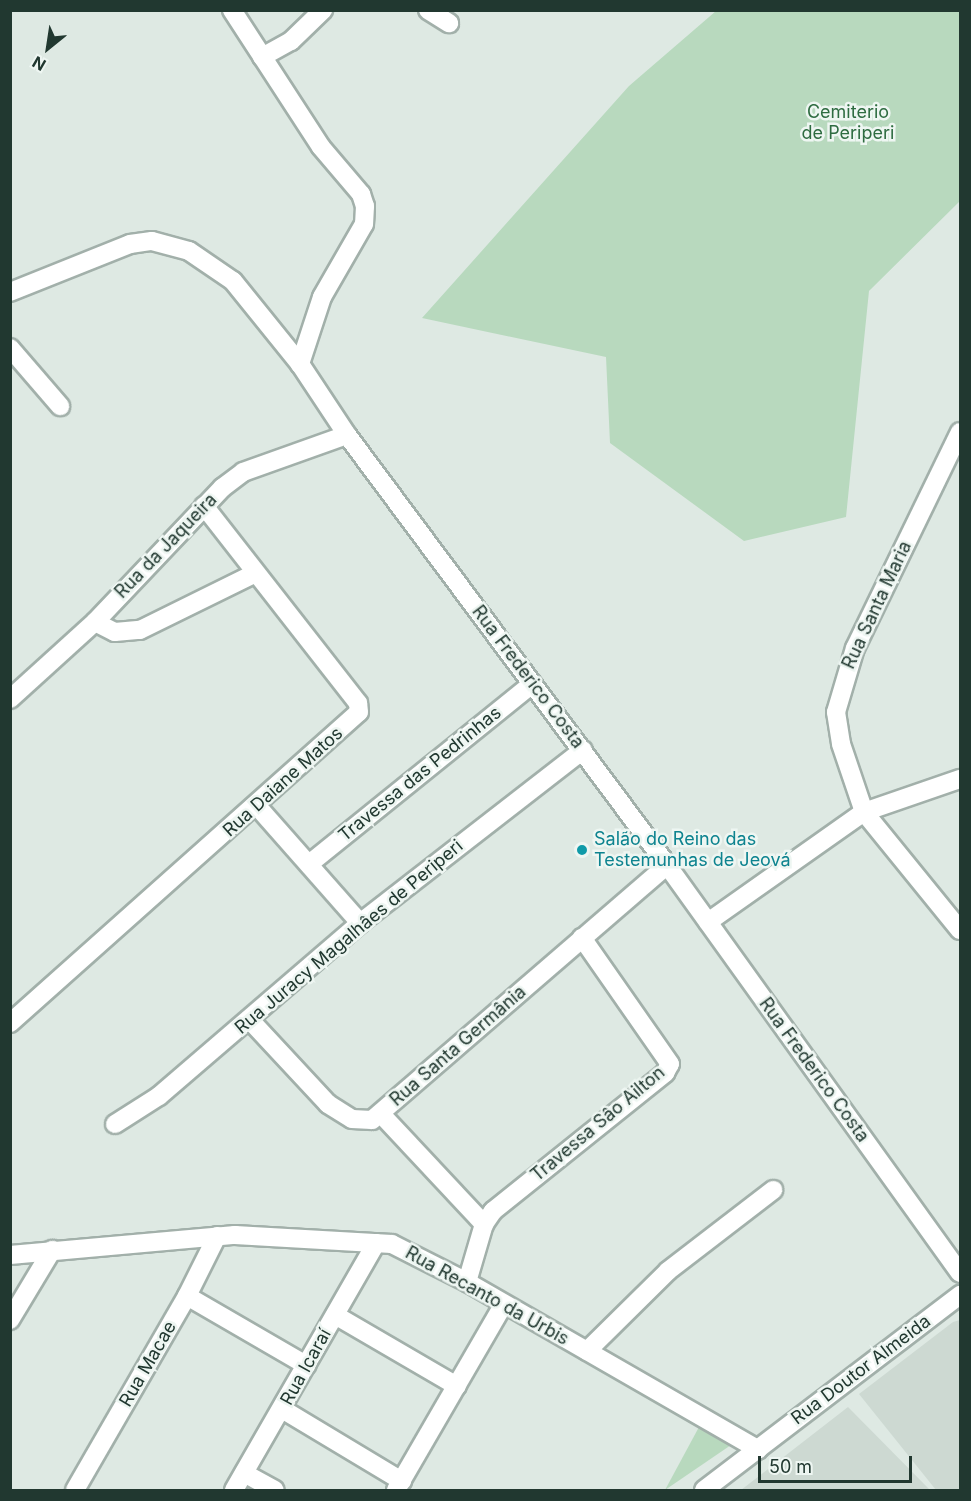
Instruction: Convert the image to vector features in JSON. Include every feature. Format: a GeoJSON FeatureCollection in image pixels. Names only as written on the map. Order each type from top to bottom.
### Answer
{"type":"FeatureCollection","features":[{"type":"Feature","properties":{"kind":"street"},"geometry":{"type":"LineString","coordinates":[[232,10],[321,147],[355,185],[365,206],[364,224],[322,297],[300,364]]}},
{"type":"Feature","properties":{"kind":"street"},"geometry":{"type":"LineString","coordinates":[[262,57],[291,41],[323,10]]}},
{"type":"Feature","properties":{"kind":"street"},"geometry":{"type":"LineString","coordinates":[[428,10],[449,23]]}},
{"type":"Feature","properties":{"kind":"street","name":"Rua Frederico Costa"},"geometry":{"type":"LineString","coordinates":[[10,292],[130,244],[171,244],[211,263],[233,281],[300,364],[347,435],[668,865],[960,1274]]}},
{"type":"Feature","properties":{"kind":"street"},"geometry":{"type":"LineString","coordinates":[[10,348],[60,406]]}},
{"type":"Feature","properties":{"kind":"street","name":"Rua Santa Maria"},"geometry":{"type":"LineString","coordinates":[[960,432],[843,680],[836,712],[841,744],[864,812],[960,930]]}},
{"type":"Feature","properties":{"kind":"street","name":"Rua da Jaqueira"},"geometry":{"type":"LineString","coordinates":[[10,699],[95,622],[204,506],[243,472],[347,435]]}},
{"type":"Feature","properties":{"kind":"street","name":"Rua Daiane Matos"},"geometry":{"type":"LineString","coordinates":[[10,1023],[356,717],[359,707],[254,574],[204,506]]}},
{"type":"Feature","properties":{"kind":"street"},"geometry":{"type":"LineString","coordinates":[[95,622],[115,632],[140,630],[254,574]]}},
{"type":"Feature","properties":{"kind":"street","name":"Travessa das Pedrinhas"},"geometry":{"type":"LineString","coordinates":[[309,864],[532,684]]}},
{"type":"Feature","properties":{"kind":"street","name":"Rua Juracy Magalhâes de Periperi"},"geometry":{"type":"LineString","coordinates":[[116,1124],[159,1096],[360,923],[583,750]]}},
{"type":"Feature","properties":{"kind":"street"},"geometry":{"type":"LineString","coordinates":[[708,922],[864,812],[960,779]]}},
{"type":"Feature","properties":{"kind":"street"},"geometry":{"type":"LineString","coordinates":[[257,806],[360,923]]}},
{"type":"Feature","properties":{"kind":"street","name":"Rua Santa Germânia"},"geometry":{"type":"LineString","coordinates":[[249,1019],[334,1108],[363,1121],[381,1114],[668,865]]}},
{"type":"Feature","properties":{"kind":"street","name":"Travessa Sâo Ailton"},"geometry":{"type":"LineString","coordinates":[[467,1282],[484,1224],[521,1188],[665,1074],[670,1064],[582,938]]}},
{"type":"Feature","properties":{"kind":"street"},"geometry":{"type":"LineString","coordinates":[[381,1114],[484,1224]]}},
{"type":"Feature","properties":{"kind":"street"},"geometry":{"type":"LineString","coordinates":[[587,1351],[668,1271],[773,1190]]}},
{"type":"Feature","properties":{"kind":"street","name":"Rua Recanto da Urbis"},"geometry":{"type":"LineString","coordinates":[[10,1255],[217,1236],[376,1243],[407,1250],[758,1449]]}},
{"type":"Feature","properties":{"kind":"street","name":"Rua Macae"},"geometry":{"type":"LineString","coordinates":[[75,1491],[187,1296],[217,1236]]}},
{"type":"Feature","properties":{"kind":"street","name":"Rua Icaraí"},"geometry":{"type":"LineString","coordinates":[[234,1491],[376,1243]]}},
{"type":"Feature","properties":{"kind":"street"},"geometry":{"type":"LineString","coordinates":[[10,1320],[52,1250]]}},
{"type":"Feature","properties":{"kind":"street","name":"Rua Doutor Almeida"},"geometry":{"type":"LineString","coordinates":[[704,1491],[960,1295]]}},
{"type":"Feature","properties":{"kind":"street"},"geometry":{"type":"LineString","coordinates":[[187,1296],[306,1365]]}},
{"type":"Feature","properties":{"kind":"street"},"geometry":{"type":"LineString","coordinates":[[282,1409],[399,1486],[504,1304]]}},
{"type":"Feature","properties":{"kind":"street"},"geometry":{"type":"LineString","coordinates":[[335,1315],[457,1386]]}},
{"type":"Feature","properties":{"kind":"street"},"geometry":{"type":"LineString","coordinates":[[244,1473],[274,1491]]}},
{"type":"Feature","properties":{"kind":"shaded area"},"geometry":{"type":"Polygon","coordinates":[[[960,1320],[960,1490],[936,1490],[859,1394],[953,1322],[960,1320]]]}},
{"type":"Feature","properties":{"kind":"shaded area"},"geometry":{"type":"Polygon","coordinates":[[[848,1407],[930,1490],[741,1490],[848,1407]]]}},
{"type":"Feature","properties":{"kind":"green space","name":"Cemiterio de Periperi"},"geometry":{"type":"Polygon","coordinates":[[[716,11],[960,11],[960,201],[869,291],[846,517],[744,541],[610,443],[606,357],[422,318],[629,86],[716,11]]]}},
{"type":"Feature","properties":{"kind":"green space"},"geometry":{"type":"Polygon","coordinates":[[[699,1427],[731,1445],[665,1490],[699,1427]]]}},
{"type":"Feature","properties":{"kind":"place","name":"Salão do Reino das Testemunhas de Jeová"},"geometry":{"type":"Point","coordinates":[582,850]}}]}
